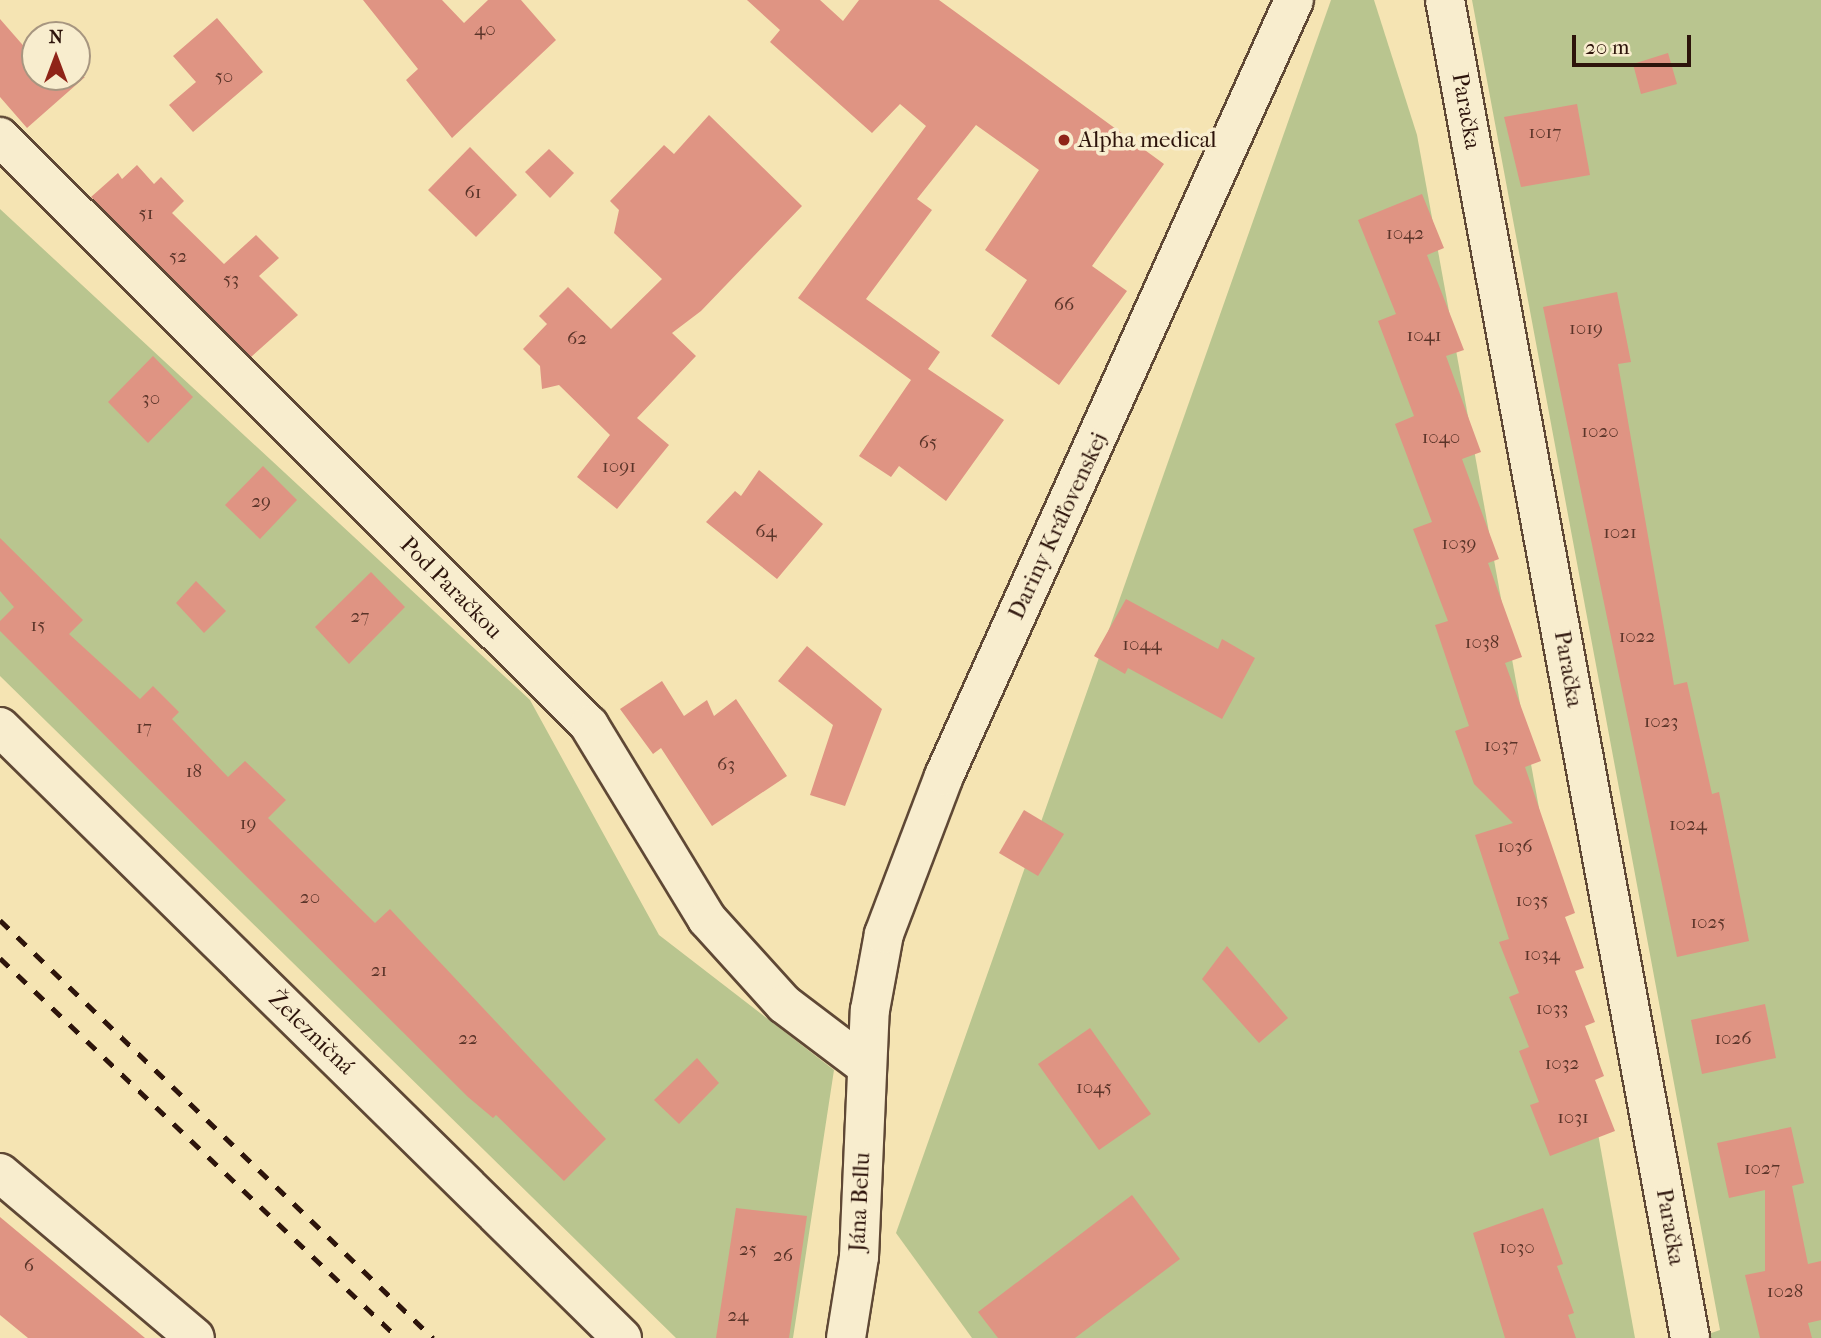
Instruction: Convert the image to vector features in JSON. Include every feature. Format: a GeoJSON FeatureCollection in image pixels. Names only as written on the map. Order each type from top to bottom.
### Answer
{"type":"FeatureCollection","features":[{"type":"Feature","properties":{"kind":"street","name":"Dariny Kráľovenskej"},"geometry":{"type":"LineString","coordinates":[[866,1066],[870,1010],[884,934],[944,776],[1294,0]]}},
{"type":"Feature","properties":{"kind":"street","name":"Paračka"},"geometry":{"type":"LineString","coordinates":[[1446,0],[1690,1338]]}},
{"type":"Feature","properties":{"kind":"street","name":"Pod Paračkou"},"geometry":{"type":"LineString","coordinates":[[0,137],[589,725],[707,919],[784,1004],[866,1066]]}},
{"type":"Feature","properties":{"kind":"street","name":"Železničná"},"geometry":{"type":"LineString","coordinates":[[0,727],[622,1338]]}},
{"type":"Feature","properties":{"kind":"street","name":"Jána Bellu"},"geometry":{"type":"LineString","coordinates":[[846,1338],[859,1257],[866,1066]]}},
{"type":"Feature","properties":{"kind":"street"},"geometry":{"type":"LineString","coordinates":[[0,1173],[195,1338]]}},
{"type":"Feature","properties":{"kind":"green space"},"geometry":{"type":"Polygon","coordinates":[[[1331,0],[1374,0],[1417,135],[1635,1338],[972,1338],[896,1233],[1331,0]]]}},
{"type":"Feature","properties":{"kind":"green space"},"geometry":{"type":"Polygon","coordinates":[[[1472,0],[1821,0],[1821,1338],[1697,1338],[1720,1330],[1472,0]]]}},
{"type":"Feature","properties":{"kind":"green space"},"geometry":{"type":"Polygon","coordinates":[[[0,209],[530,700],[659,935],[834,1070],[793,1338],[676,1338],[0,676],[0,209]]]}},
{"type":"Feature","properties":{"kind":"building"},"geometry":{"type":"Polygon","coordinates":[[[363,0],[442,0],[464,23],[488,0],[521,0],[556,40],[452,138],[406,80],[418,69],[363,0]]]}},
{"type":"Feature","properties":{"kind":"building"},"geometry":{"type":"Polygon","coordinates":[[[747,0],[820,0],[843,21],[859,0],[939,0],[1164,164],[1092,266],[1127,291],[1059,385],[991,336],[1027,280],[985,250],[1039,170],[976,125],[917,199],[932,210],[866,299],[940,352],[928,369],[1004,420],[946,501],[899,466],[891,477],[859,456],[911,380],[798,298],[926,126],[900,104],[872,133],[770,42],[780,30],[747,0]]]}},
{"type":"Feature","properties":{"kind":"building"},"geometry":{"type":"Polygon","coordinates":[[[217,18],[263,72],[193,132],[169,105],[196,82],[173,56],[217,18]]]}},
{"type":"Feature","properties":{"kind":"building"},"geometry":{"type":"Polygon","coordinates":[[[0,19],[21,43],[21,91],[69,91],[27,128],[0,97],[0,19]]]}},
{"type":"Feature","properties":{"kind":"building"},"geometry":{"type":"Polygon","coordinates":[[[1668,53],[1677,84],[1641,94],[1633,64],[1668,53]]]}},
{"type":"Feature","properties":{"kind":"building"},"geometry":{"type":"Polygon","coordinates":[[[1577,104],[1590,175],[1521,187],[1504,117],[1577,104]]]}},
{"type":"Feature","properties":{"kind":"building"},"geometry":{"type":"Polygon","coordinates":[[[709,115],[802,206],[701,311],[672,333],[696,356],[637,418],[669,445],[617,509],[577,477],[610,435],[559,385],[542,389],[540,366],[523,349],[547,324],[539,316],[568,287],[611,329],[662,279],[614,233],[619,210],[610,201],[664,145],[674,154],[709,115]]]}},
{"type":"Feature","properties":{"kind":"building"},"geometry":{"type":"Polygon","coordinates":[[[470,147],[517,195],[476,237],[428,190],[470,147]]]}},
{"type":"Feature","properties":{"kind":"building"},"geometry":{"type":"Polygon","coordinates":[[[549,149],[574,173],[550,198],[525,172],[549,149]]]}},
{"type":"Feature","properties":{"kind":"building"},"geometry":{"type":"Polygon","coordinates":[[[137,165],[154,184],[161,177],[184,201],[172,213],[224,264],[256,235],[279,258],[259,276],[298,315],[251,357],[91,197],[118,173],[122,179],[137,165]]]}},
{"type":"Feature","properties":{"kind":"building"},"geometry":{"type":"Polygon","coordinates":[[[1422,194],[1444,248],[1427,255],[1464,350],[1446,356],[1481,452],[1462,459],[1499,559],[1488,563],[1522,657],[1505,663],[1541,761],[1525,767],[1575,913],[1565,917],[1584,968],[1575,971],[1595,1022],[1585,1026],[1604,1076],[1595,1080],[1615,1131],[1550,1156],[1530,1105],[1539,1102],[1519,1051],[1529,1047],[1509,997],[1519,993],[1499,942],[1509,939],[1475,835],[1513,823],[1474,784],[1455,731],[1469,726],[1435,625],[1448,621],[1413,529],[1432,522],[1395,424],[1414,416],[1378,321],[1396,314],[1358,220],[1422,194]]]}},
{"type":"Feature","properties":{"kind":"building"},"geometry":{"type":"Polygon","coordinates":[[[1617,292],[1631,362],[1618,364],[1674,685],[1687,682],[1712,794],[1719,792],[1749,941],[1677,957],[1543,307],[1617,292]]]}},
{"type":"Feature","properties":{"kind":"building"},"geometry":{"type":"Polygon","coordinates":[[[153,356],[193,397],[148,443],[108,402],[153,356]]]}},
{"type":"Feature","properties":{"kind":"building"},"geometry":{"type":"Polygon","coordinates":[[[263,466],[297,500],[260,539],[225,505],[263,466]]]}},
{"type":"Feature","properties":{"kind":"building"},"geometry":{"type":"Polygon","coordinates":[[[759,470],[823,524],[777,579],[706,522],[735,491],[741,496],[759,470]]]}},
{"type":"Feature","properties":{"kind":"building"},"geometry":{"type":"Polygon","coordinates":[[[0,538],[83,620],[69,634],[140,699],[153,686],[179,712],[172,719],[228,777],[245,761],[286,800],[268,818],[375,923],[390,909],[606,1139],[564,1181],[496,1115],[493,1118],[468,1097],[0,631],[0,621],[14,607],[0,591],[0,538]]]}},
{"type":"Feature","properties":{"kind":"building"},"geometry":{"type":"Polygon","coordinates":[[[371,572],[405,607],[349,664],[315,627],[371,572]]]}},
{"type":"Feature","properties":{"kind":"building"},"geometry":{"type":"Polygon","coordinates":[[[196,581],[226,611],[204,633],[176,603],[196,581]]]}},
{"type":"Feature","properties":{"kind":"building"},"geometry":{"type":"Polygon","coordinates":[[[1126,599],[1218,649],[1222,639],[1255,658],[1222,719],[1128,668],[1125,674],[1094,656],[1126,599]]]}},
{"type":"Feature","properties":{"kind":"building"},"geometry":{"type":"Polygon","coordinates":[[[807,646],[882,709],[845,806],[810,795],[833,725],[778,681],[807,646]]]}},
{"type":"Feature","properties":{"kind":"building"},"geometry":{"type":"Polygon","coordinates":[[[662,681],[684,716],[707,700],[714,716],[736,699],[787,776],[712,826],[661,748],[653,754],[620,709],[662,681]]]}},
{"type":"Feature","properties":{"kind":"building"},"geometry":{"type":"Polygon","coordinates":[[[1024,810],[1064,834],[1038,876],[999,853],[1024,810]]]}},
{"type":"Feature","properties":{"kind":"building"},"geometry":{"type":"Polygon","coordinates":[[[1227,946],[1288,1018],[1259,1043],[1202,979],[1227,946]]]}},
{"type":"Feature","properties":{"kind":"building"},"geometry":{"type":"Polygon","coordinates":[[[1765,1004],[1776,1058],[1702,1074],[1691,1020],[1765,1004]]]}},
{"type":"Feature","properties":{"kind":"building"},"geometry":{"type":"Polygon","coordinates":[[[1090,1028],[1151,1114],[1099,1150],[1038,1064],[1090,1028]]]}},
{"type":"Feature","properties":{"kind":"building"},"geometry":{"type":"Polygon","coordinates":[[[697,1058],[719,1083],[679,1124],[654,1100],[697,1058]]]}},
{"type":"Feature","properties":{"kind":"building"},"geometry":{"type":"Polygon","coordinates":[[[1791,1127],[1804,1183],[1792,1186],[1808,1264],[1821,1261],[1821,1320],[1808,1323],[1812,1338],[1760,1338],[1745,1275],[1765,1271],[1765,1190],[1729,1198],[1717,1143],[1791,1127]]]}},
{"type":"Feature","properties":{"kind":"building"},"geometry":{"type":"Polygon","coordinates":[[[1132,1195],[1180,1259],[1075,1338],[998,1338],[978,1312],[1132,1195]]]}},
{"type":"Feature","properties":{"kind":"building"},"geometry":{"type":"Polygon","coordinates":[[[736,1208],[807,1216],[789,1338],[716,1338],[736,1208]]]}},
{"type":"Feature","properties":{"kind":"building"},"geometry":{"type":"Polygon","coordinates":[[[1543,1208],[1563,1264],[1557,1266],[1574,1313],[1568,1315],[1576,1338],[1505,1338],[1473,1233],[1543,1208]]]}},
{"type":"Feature","properties":{"kind":"building"},"geometry":{"type":"Polygon","coordinates":[[[0,1217],[145,1338],[28,1338],[0,1315],[0,1217]]]}},
{"type":"Feature","properties":{"kind":"railway"},"geometry":{"type":"LineString","coordinates":[[0,920],[433,1338]]}},
{"type":"Feature","properties":{"kind":"railway"},"geometry":{"type":"LineString","coordinates":[[0,958],[398,1338]]}},
{"type":"Feature","properties":{"kind":"place","name":"Alpha medical"},"geometry":{"type":"Point","coordinates":[1064,140]}}]}
